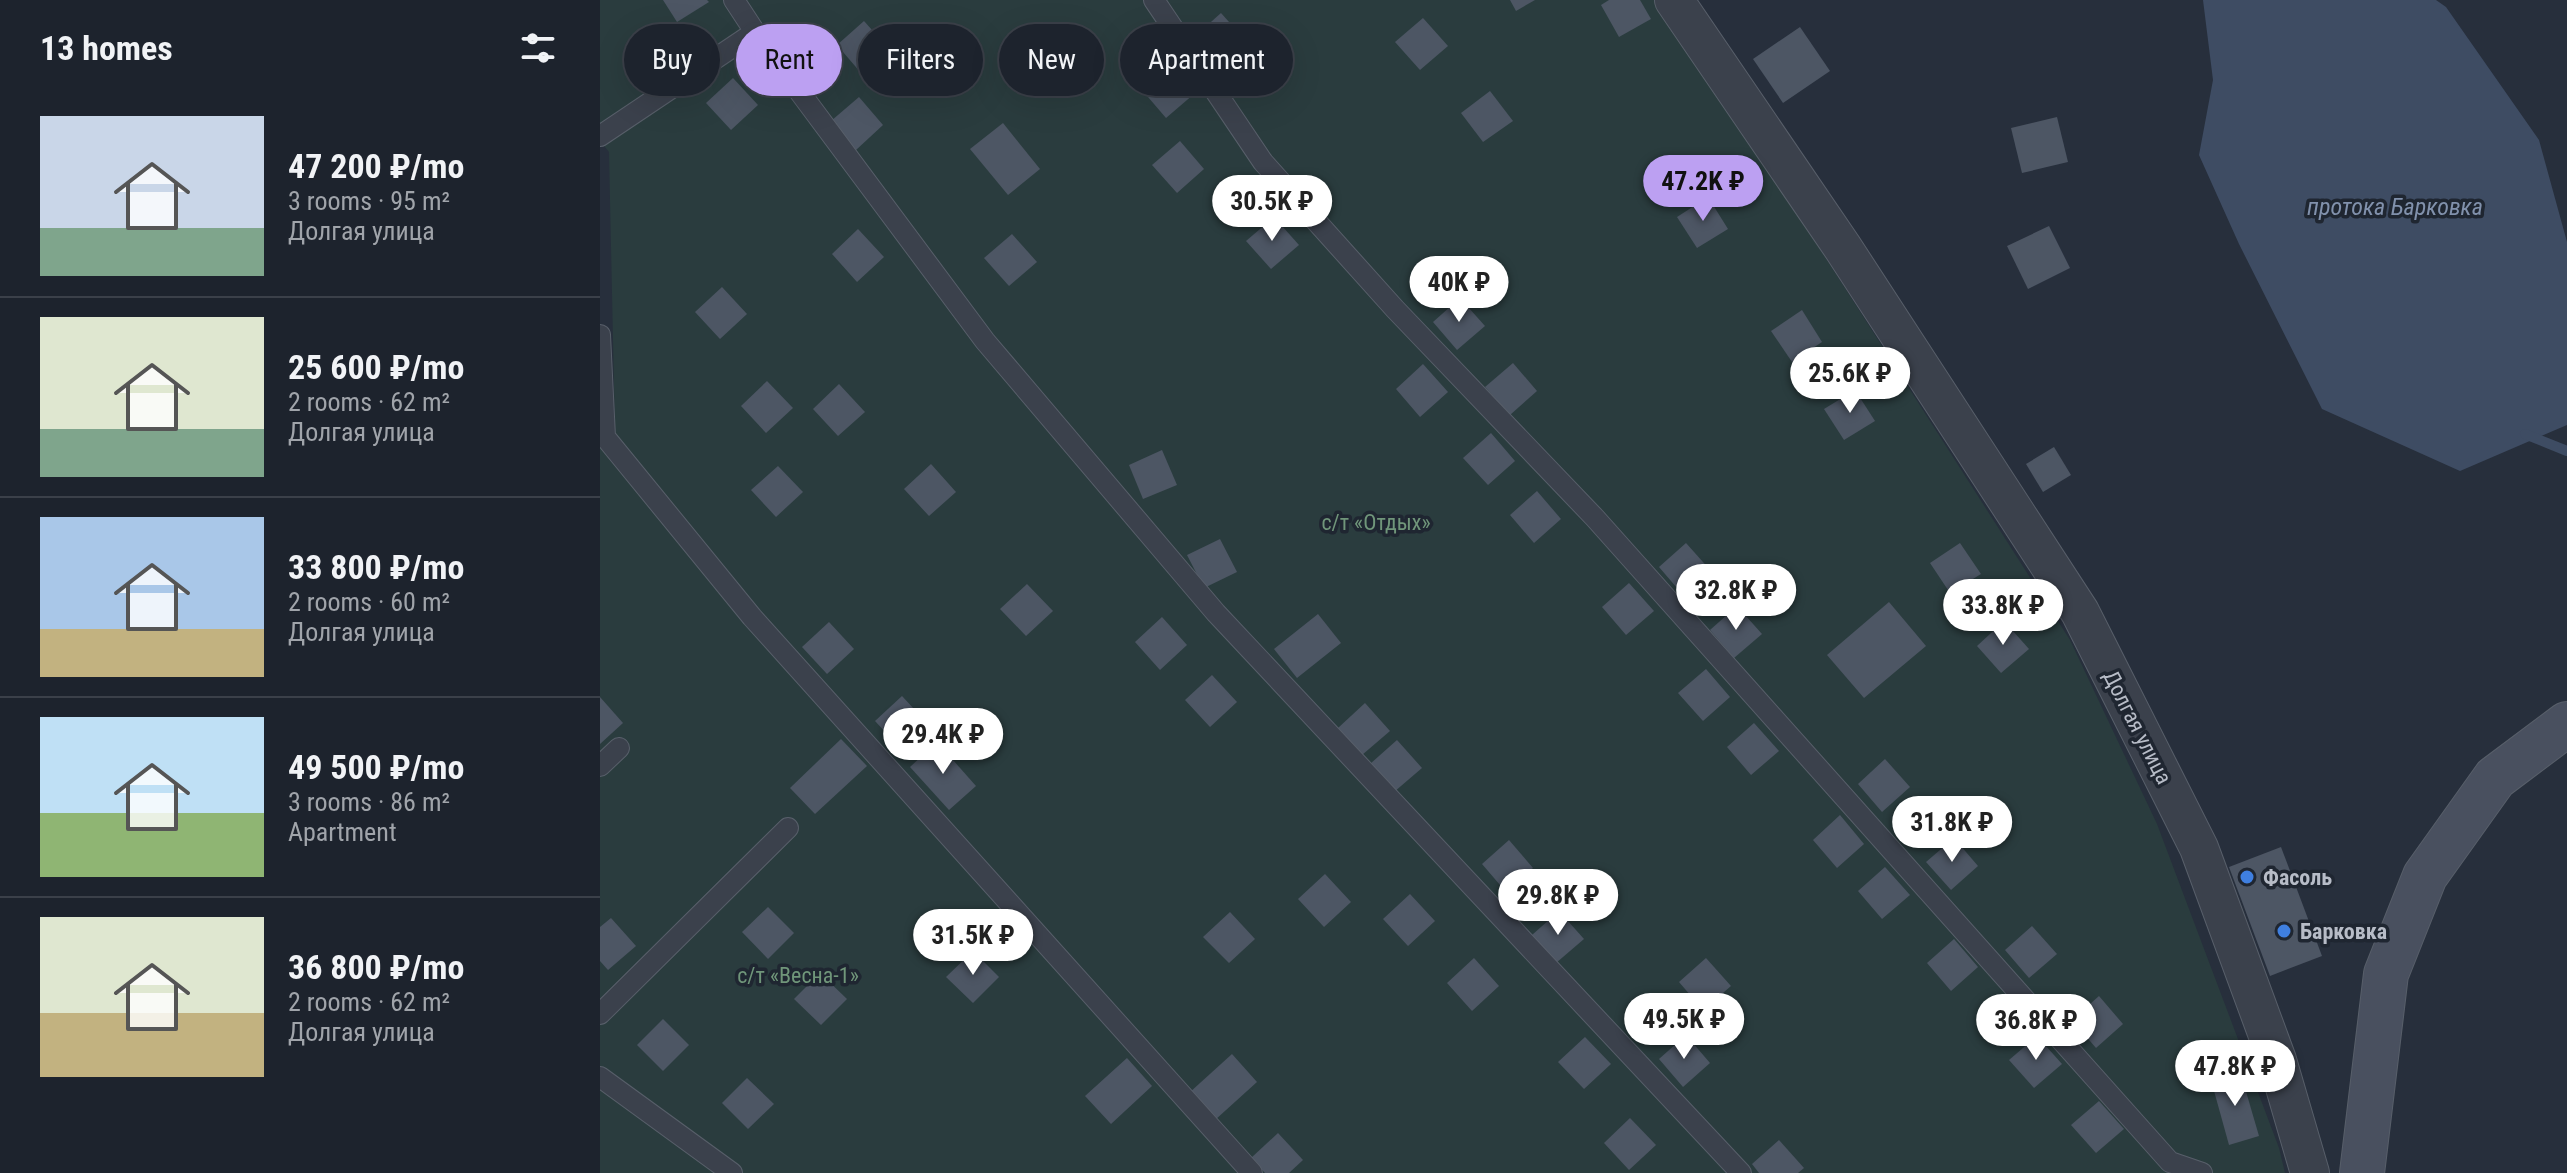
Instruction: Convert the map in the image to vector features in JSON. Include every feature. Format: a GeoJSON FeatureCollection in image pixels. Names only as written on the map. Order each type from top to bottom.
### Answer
{"type":"FeatureCollection","features":[{"type":"Feature","properties":{"kind":"main road"},"geometry":{"type":"LineString","coordinates":[[2362,1173],[2386,974],[2425,876],[2495,778],[2567,724]]}},
{"type":"Feature","properties":{"kind":"street","name":"Долгая улица"},"geometry":{"type":"LineString","coordinates":[[1674,0],[1843,248],[2080,612],[2199,848],[2277,1060],[2310,1173]]}},
{"type":"Feature","properties":{"kind":"lane"},"geometry":{"type":"LineString","coordinates":[[734,0],[750,24]]}},
{"type":"Feature","properties":{"kind":"lane"},"geometry":{"type":"LineString","coordinates":[[1154,0],[1263,162],[1395,309],[1595,518],[2170,1162],[2202,1173]]}},
{"type":"Feature","properties":{"kind":"lane"},"geometry":{"type":"LineString","coordinates":[[600,136],[736,45]]}},
{"type":"Feature","properties":{"kind":"lane"},"geometry":{"type":"LineString","coordinates":[[803,96],[985,341],[1216,613],[1741,1173]]}},
{"type":"Feature","properties":{"kind":"lane"},"geometry":{"type":"LineString","coordinates":[[600,335],[605,437],[752,617],[1252,1173]]}},
{"type":"Feature","properties":{"kind":"lane"},"geometry":{"type":"LineString","coordinates":[[600,766],[619,748]]}},
{"type":"Feature","properties":{"kind":"lane"},"geometry":{"type":"LineString","coordinates":[[600,1014],[788,828]]}},
{"type":"Feature","properties":{"kind":"lane"},"geometry":{"type":"LineString","coordinates":[[600,1077],[732,1173]]}},
{"type":"Feature","properties":{"kind":"green space","name":"с/т «Отдых»"},"geometry":{"type":"Polygon","coordinates":[[[600,0],[1654,0],[1820,249],[2070,640],[2157,824],[2279,1148],[2285,1173],[1258,1173],[758,613],[615,434],[609,152],[600,141],[600,0]]]}},
{"type":"Feature","properties":{"kind":"green space","name":"с/т «Весна-1»"},"geometry":{"type":"Polygon","coordinates":[[[600,446],[1241,1173],[600,1173],[600,446]]]}},
{"type":"Feature","properties":{"kind":"water","name":"протока Барковка"},"geometry":{"type":"Polygon","coordinates":[[[2203,0],[2436,0],[2446,7],[2539,140],[2567,242],[2567,425],[2460,471],[2322,409],[2239,244],[2199,155],[2213,80],[2203,0]]]}},
{"type":"Feature","properties":{"kind":"building"},"geometry":{"type":"Polygon","coordinates":[[[663,0],[707,0],[709,2],[677,22],[663,0]]]}},
{"type":"Feature","properties":{"kind":"building"},"geometry":{"type":"Polygon","coordinates":[[[1510,0],[1535,0],[1516,11],[1510,0]]]}},
{"type":"Feature","properties":{"kind":"building"},"geometry":{"type":"Polygon","coordinates":[[[1609,0],[1640,0],[1651,19],[1619,37],[1601,5],[1609,0]]]}},
{"type":"Feature","properties":{"kind":"building"},"geometry":{"type":"Polygon","coordinates":[[[1221,13],[1231,24],[1209,24],[1221,13]]]}},
{"type":"Feature","properties":{"kind":"building"},"geometry":{"type":"Polygon","coordinates":[[[1423,18],[1448,46],[1420,70],[1395,42],[1423,18]]]}},
{"type":"Feature","properties":{"kind":"building"},"geometry":{"type":"Polygon","coordinates":[[[858,26],[858,70],[842,51],[842,41],[858,26]]]}},
{"type":"Feature","properties":{"kind":"building"},"geometry":{"type":"Polygon","coordinates":[[[1800,27],[1830,71],[1783,103],[1753,59],[1800,27]]]}},
{"type":"Feature","properties":{"kind":"building"},"geometry":{"type":"Polygon","coordinates":[[[733,78],[736,81],[736,96],[750,96],[758,105],[731,130],[706,103],[714,96],[720,96],[720,90],[733,78]]]}},
{"type":"Feature","properties":{"kind":"building"},"geometry":{"type":"Polygon","coordinates":[[[1490,91],[1513,121],[1483,142],[1461,113],[1490,91]]]}},
{"type":"Feature","properties":{"kind":"building"},"geometry":{"type":"Polygon","coordinates":[[[1147,96],[1192,96],[1166,118],[1147,96]]]}},
{"type":"Feature","properties":{"kind":"building"},"geometry":{"type":"Polygon","coordinates":[[[859,97],[883,125],[856,150],[831,121],[859,97]]]}},
{"type":"Feature","properties":{"kind":"building"},"geometry":{"type":"Polygon","coordinates":[[[2057,117],[2068,162],[2022,173],[2011,128],[2057,117]]]}},
{"type":"Feature","properties":{"kind":"building"},"geometry":{"type":"Polygon","coordinates":[[[1003,123],[1040,169],[1008,195],[970,149],[1003,123]]]}},
{"type":"Feature","properties":{"kind":"building"},"geometry":{"type":"Polygon","coordinates":[[[1180,141],[1204,169],[1177,193],[1152,165],[1180,141]]]}},
{"type":"Feature","properties":{"kind":"building"},"geometry":{"type":"Polygon","coordinates":[[[1708,197],[1728,229],[1697,248],[1677,217],[1708,197]]]}},
{"type":"Feature","properties":{"kind":"building"},"geometry":{"type":"Polygon","coordinates":[[[1274,217],[1299,245],[1271,269],[1246,241],[1274,217]]]}},
{"type":"Feature","properties":{"kind":"building"},"geometry":{"type":"Polygon","coordinates":[[[2049,226],[2070,268],[2028,289],[2007,246],[2049,226]]]}},
{"type":"Feature","properties":{"kind":"building"},"geometry":{"type":"Polygon","coordinates":[[[858,229],[884,257],[857,282],[832,254],[858,229]]]}},
{"type":"Feature","properties":{"kind":"building"},"geometry":{"type":"Polygon","coordinates":[[[1012,234],[1037,262],[1009,286],[984,258],[1012,234]]]}},
{"type":"Feature","properties":{"kind":"building"},"geometry":{"type":"Polygon","coordinates":[[[722,287],[747,314],[720,339],[695,312],[722,287]]]}},
{"type":"Feature","properties":{"kind":"building"},"geometry":{"type":"Polygon","coordinates":[[[1460,298],[1485,326],[1457,350],[1433,322],[1460,298]]]}},
{"type":"Feature","properties":{"kind":"building"},"geometry":{"type":"Polygon","coordinates":[[[1802,310],[1822,342],[1792,362],[1771,331],[1802,310]]]}},
{"type":"Feature","properties":{"kind":"building"},"geometry":{"type":"Polygon","coordinates":[[[1513,363],[1537,391],[1510,415],[1485,387],[1513,363]]]}},
{"type":"Feature","properties":{"kind":"building"},"geometry":{"type":"Polygon","coordinates":[[[1423,364],[1448,392],[1420,417],[1396,389],[1423,364]]]}},
{"type":"Feature","properties":{"kind":"building"},"geometry":{"type":"Polygon","coordinates":[[[767,381],[793,408],[766,433],[741,406],[767,381]]]}},
{"type":"Feature","properties":{"kind":"building"},"geometry":{"type":"Polygon","coordinates":[[[839,384],[865,412],[838,436],[813,409],[839,384]]]}},
{"type":"Feature","properties":{"kind":"building"},"geometry":{"type":"Polygon","coordinates":[[[1855,390],[1875,421],[1844,440],[1824,409],[1855,390]]]}},
{"type":"Feature","properties":{"kind":"building"},"geometry":{"type":"Polygon","coordinates":[[[1491,433],[1515,461],[1488,485],[1463,458],[1491,433]]]}},
{"type":"Feature","properties":{"kind":"building"},"geometry":{"type":"Polygon","coordinates":[[[2054,447],[2071,475],[2043,492],[2026,464],[2054,447]]]}},
{"type":"Feature","properties":{"kind":"building"},"geometry":{"type":"Polygon","coordinates":[[[1162,450],[1177,485],[1143,499],[1129,465],[1162,450]]]}},
{"type":"Feature","properties":{"kind":"building"},"geometry":{"type":"Polygon","coordinates":[[[931,464],[956,492],[929,516],[904,489],[931,464]]]}},
{"type":"Feature","properties":{"kind":"building"},"geometry":{"type":"Polygon","coordinates":[[[778,466],[803,492],[776,517],[751,490],[778,466]]]}},
{"type":"Feature","properties":{"kind":"building"},"geometry":{"type":"Polygon","coordinates":[[[1537,491],[1561,519],[1534,543],[1510,515],[1537,491]]]}},
{"type":"Feature","properties":{"kind":"building"},"geometry":{"type":"Polygon","coordinates":[[[1220,539],[1237,572],[1204,588],[1187,555],[1220,539]]]}},
{"type":"Feature","properties":{"kind":"building"},"geometry":{"type":"Polygon","coordinates":[[[1686,543],[1711,571],[1683,595],[1659,567],[1686,543]]]}},
{"type":"Feature","properties":{"kind":"building"},"geometry":{"type":"Polygon","coordinates":[[[1960,543],[1981,574],[1950,593],[1930,563],[1960,543]]]}},
{"type":"Feature","properties":{"kind":"building"},"geometry":{"type":"Polygon","coordinates":[[[1629,583],[1654,611],[1626,635],[1602,607],[1629,583]]]}},
{"type":"Feature","properties":{"kind":"building"},"geometry":{"type":"Polygon","coordinates":[[[1027,584],[1053,611],[1026,636],[1000,609],[1027,584]]]}},
{"type":"Feature","properties":{"kind":"building"},"geometry":{"type":"Polygon","coordinates":[[[1889,602],[1926,646],[1864,698],[1827,655],[1889,602]]]}},
{"type":"Feature","properties":{"kind":"building"},"geometry":{"type":"Polygon","coordinates":[[[1737,606],[1762,634],[1734,658],[1710,630],[1737,606]]]}},
{"type":"Feature","properties":{"kind":"building"},"geometry":{"type":"Polygon","coordinates":[[[1318,614],[1341,643],[1297,678],[1274,649],[1318,614]]]}},
{"type":"Feature","properties":{"kind":"building"},"geometry":{"type":"Polygon","coordinates":[[[1162,617],[1187,645],[1160,670],[1135,642],[1162,617]]]}},
{"type":"Feature","properties":{"kind":"building"},"geometry":{"type":"Polygon","coordinates":[[[2004,621],[2029,649],[2001,673],[1977,646],[2004,621]]]}},
{"type":"Feature","properties":{"kind":"building"},"geometry":{"type":"Polygon","coordinates":[[[829,622],[854,649],[827,674],[802,647],[829,622]]]}},
{"type":"Feature","properties":{"kind":"building"},"geometry":{"type":"Polygon","coordinates":[[[1706,669],[1730,697],[1703,721],[1678,693],[1706,669]]]}},
{"type":"Feature","properties":{"kind":"building"},"geometry":{"type":"Polygon","coordinates":[[[1212,675],[1237,702],[1210,727],[1185,700],[1212,675]]]}},
{"type":"Feature","properties":{"kind":"building"},"geometry":{"type":"Polygon","coordinates":[[[902,696],[927,723],[900,748],[875,721],[902,696]]]}},
{"type":"Feature","properties":{"kind":"building"},"geometry":{"type":"Polygon","coordinates":[[[600,697],[623,723],[600,744],[600,697]]]}},
{"type":"Feature","properties":{"kind":"building"},"geometry":{"type":"Polygon","coordinates":[[[1365,703],[1390,731],[1362,755],[1338,728],[1365,703]]]}},
{"type":"Feature","properties":{"kind":"building"},"geometry":{"type":"Polygon","coordinates":[[[1754,723],[1779,751],[1751,775],[1727,747],[1754,723]]]}},
{"type":"Feature","properties":{"kind":"building"},"geometry":{"type":"Polygon","coordinates":[[[841,739],[867,766],[815,814],[790,788],[841,739]]]}},
{"type":"Feature","properties":{"kind":"building"},"geometry":{"type":"Polygon","coordinates":[[[1397,740],[1422,768],[1394,792],[1370,764],[1397,740]]]}},
{"type":"Feature","properties":{"kind":"building"},"geometry":{"type":"Polygon","coordinates":[[[937,742],[976,786],[949,810],[910,767],[937,742]]]}},
{"type":"Feature","properties":{"kind":"building"},"geometry":{"type":"Polygon","coordinates":[[[1885,759],[1910,787],[1882,812],[1858,784],[1885,759]]]}},
{"type":"Feature","properties":{"kind":"building"},"geometry":{"type":"Polygon","coordinates":[[[1840,815],[1864,844],[1837,868],[1813,840],[1840,815]]]}},
{"type":"Feature","properties":{"kind":"building"},"geometry":{"type":"Polygon","coordinates":[[[1954,838],[1978,866],[1951,890],[1926,862],[1954,838]]]}},
{"type":"Feature","properties":{"kind":"building"},"geometry":{"type":"Polygon","coordinates":[[[1509,840],[1533,868],[1506,892],[1482,864],[1509,840]]]}},
{"type":"Feature","properties":{"kind":"building"},"geometry":{"type":"Polygon","coordinates":[[[2281,847],[2322,956],[2270,976],[2229,867],[2281,847]]]}},
{"type":"Feature","properties":{"kind":"building"},"geometry":{"type":"Polygon","coordinates":[[[1885,867],[1910,895],[1882,919],[1858,891],[1885,867]]]}},
{"type":"Feature","properties":{"kind":"building"},"geometry":{"type":"Polygon","coordinates":[[[1325,874],[1351,902],[1324,927],[1298,899],[1325,874]]]}},
{"type":"Feature","properties":{"kind":"building"},"geometry":{"type":"Polygon","coordinates":[[[1410,894],[1435,921],[1408,946],[1383,919],[1410,894]]]}},
{"type":"Feature","properties":{"kind":"building"},"geometry":{"type":"Polygon","coordinates":[[[768,907],[794,933],[768,959],[742,932],[768,907]]]}},
{"type":"Feature","properties":{"kind":"building"},"geometry":{"type":"Polygon","coordinates":[[[1559,911],[1584,939],[1556,963],[1532,935],[1559,911]]]}},
{"type":"Feature","properties":{"kind":"building"},"geometry":{"type":"Polygon","coordinates":[[[1230,912],[1255,939],[1229,963],[1203,937],[1230,912]]]}},
{"type":"Feature","properties":{"kind":"building"},"geometry":{"type":"Polygon","coordinates":[[[611,918],[636,946],[608,970],[600,961],[600,927],[611,918]]]}},
{"type":"Feature","properties":{"kind":"building"},"geometry":{"type":"Polygon","coordinates":[[[2032,926],[2057,954],[2029,978],[2005,950],[2032,926]]]}},
{"type":"Feature","properties":{"kind":"building"},"geometry":{"type":"Polygon","coordinates":[[[1954,939],[1978,967],[1951,991],[1927,963],[1954,939]]]}},
{"type":"Feature","properties":{"kind":"building"},"geometry":{"type":"Polygon","coordinates":[[[973,951],[999,977],[973,1003],[946,977],[973,951]]]}},
{"type":"Feature","properties":{"kind":"building"},"geometry":{"type":"Polygon","coordinates":[[[1474,958],[1499,986],[1472,1011],[1447,983],[1474,958]]]}},
{"type":"Feature","properties":{"kind":"building"},"geometry":{"type":"Polygon","coordinates":[[[1706,958],[1731,986],[1703,1010],[1679,982],[1706,958]]]}},
{"type":"Feature","properties":{"kind":"building"},"geometry":{"type":"Polygon","coordinates":[[[820,973],[847,999],[821,1025],[794,999],[820,973]]]}},
{"type":"Feature","properties":{"kind":"building"},"geometry":{"type":"Polygon","coordinates":[[[2099,996],[2123,1024],[2096,1048],[2072,1020],[2099,996]]]}},
{"type":"Feature","properties":{"kind":"building"},"geometry":{"type":"Polygon","coordinates":[[[663,1019],[689,1045],[663,1071],[637,1045],[663,1019]]]}},
{"type":"Feature","properties":{"kind":"building"},"geometry":{"type":"Polygon","coordinates":[[[1686,1035],[1710,1063],[1683,1087],[1659,1059],[1686,1035]]]}},
{"type":"Feature","properties":{"kind":"building"},"geometry":{"type":"Polygon","coordinates":[[[2037,1036],[2062,1064],[2034,1088],[2009,1060],[2037,1036]]]}},
{"type":"Feature","properties":{"kind":"building"},"geometry":{"type":"Polygon","coordinates":[[[1585,1037],[1611,1064],[1584,1089],[1558,1062],[1585,1037]]]}},
{"type":"Feature","properties":{"kind":"building"},"geometry":{"type":"Polygon","coordinates":[[[1232,1054],[1257,1082],[1215,1120],[1189,1093],[1232,1054]]]}},
{"type":"Feature","properties":{"kind":"building"},"geometry":{"type":"Polygon","coordinates":[[[1127,1058],[1152,1086],[1111,1124],[1085,1096],[1127,1058]]]}},
{"type":"Feature","properties":{"kind":"building"},"geometry":{"type":"Polygon","coordinates":[[[2240,1071],[2259,1136],[2229,1145],[2211,1080],[2240,1071]]]}},
{"type":"Feature","properties":{"kind":"building"},"geometry":{"type":"Polygon","coordinates":[[[747,1078],[774,1104],[748,1129],[722,1103],[747,1078]]]}},
{"type":"Feature","properties":{"kind":"building"},"geometry":{"type":"Polygon","coordinates":[[[2099,1101],[2124,1129],[2096,1153],[2071,1125],[2099,1101]]]}},
{"type":"Feature","properties":{"kind":"building"},"geometry":{"type":"Polygon","coordinates":[[[1630,1118],[1656,1145],[1629,1170],[1604,1143],[1630,1118]]]}},
{"type":"Feature","properties":{"kind":"building"},"geometry":{"type":"Polygon","coordinates":[[[1278,1133],[1303,1160],[1289,1173],[1265,1173],[1251,1158],[1278,1133]]]}},
{"type":"Feature","properties":{"kind":"building"},"geometry":{"type":"Polygon","coordinates":[[[1779,1140],[1804,1168],[1798,1173],[1759,1173],[1752,1164],[1779,1140]]]}},
{"type":"Feature","properties":{"kind":"waterway"},"geometry":{"type":"LineString","coordinates":[[2525,434],[2567,451]]}},
{"type":"Feature","properties":{"kind":"place","name":"Фасоль"},"geometry":{"type":"Point","coordinates":[2247,877]}},
{"type":"Feature","properties":{"kind":"place","name":"Барковка"},"geometry":{"type":"Point","coordinates":[2284,931]}}]}
